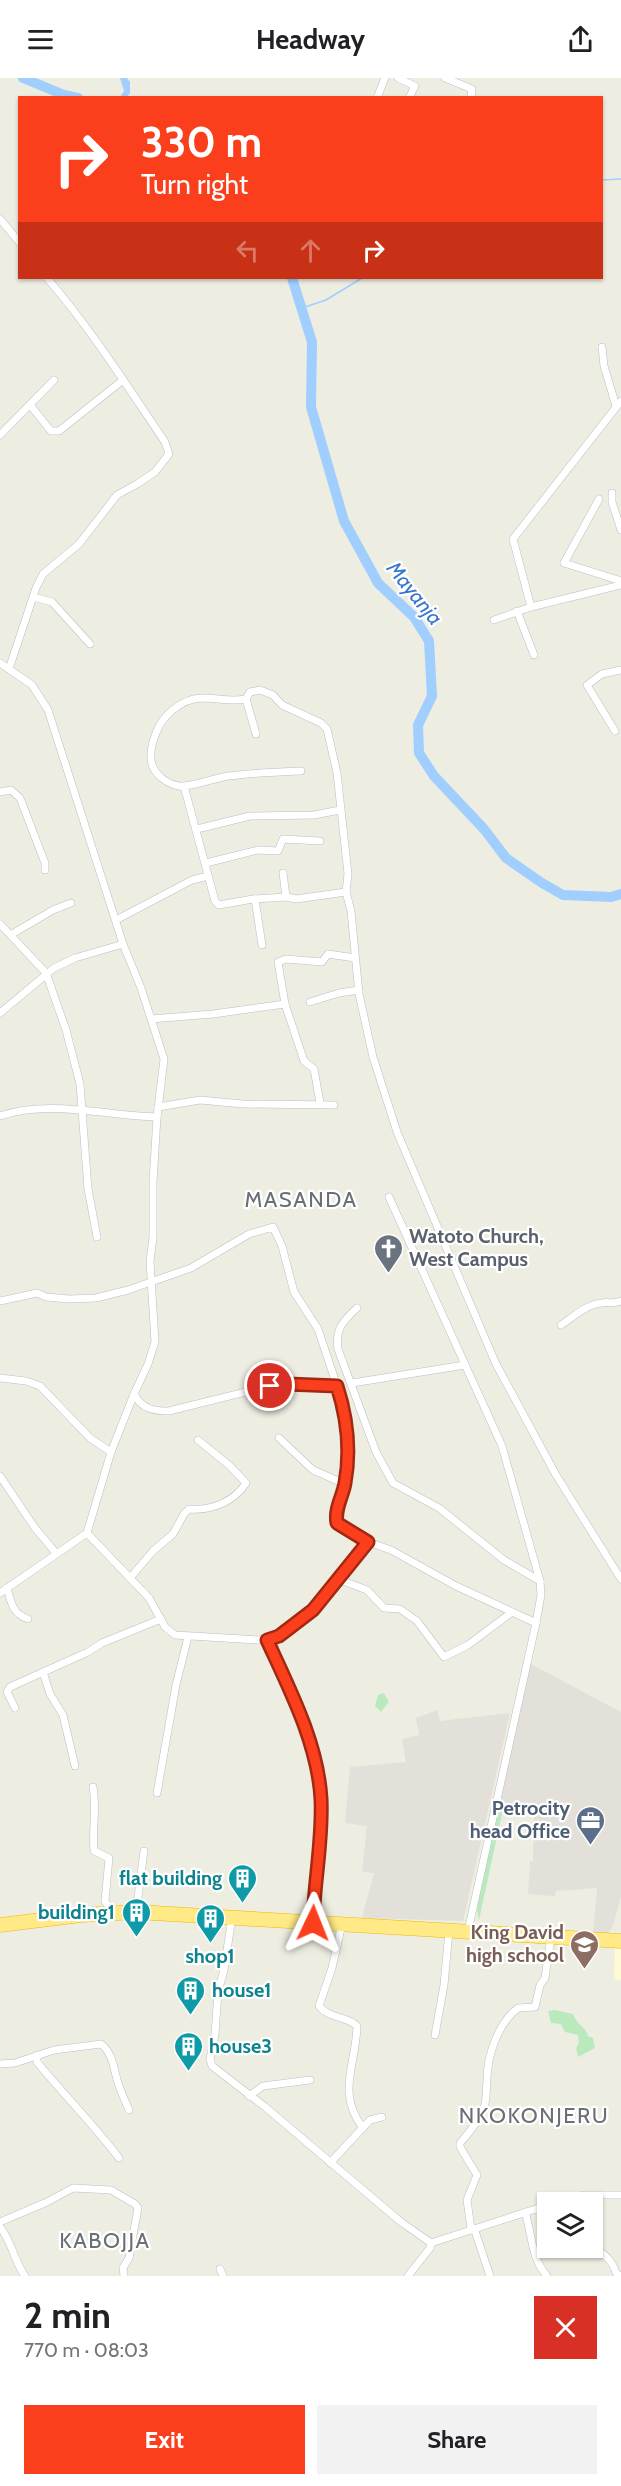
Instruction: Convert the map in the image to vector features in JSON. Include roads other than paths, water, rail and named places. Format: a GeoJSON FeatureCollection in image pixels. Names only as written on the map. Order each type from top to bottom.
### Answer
{"type":"FeatureCollection","features":[{"type":"Feature","properties":{"kind":"highway"},"geometry":{"type":"LineString","coordinates":[[0,1925],[39,1919],[136,1912],[621,1941]]}},
{"type":"Feature","properties":{"kind":"street"},"geometry":{"type":"LineString","coordinates":[[378,96],[385,78]]}},
{"type":"Feature","properties":{"kind":"street"},"geometry":{"type":"LineString","coordinates":[[398,78],[415,86],[410,96]]}},
{"type":"Feature","properties":{"kind":"street"},"geometry":{"type":"LineString","coordinates":[[445,78],[472,89],[471,96]]}},
{"type":"Feature","properties":{"kind":"street"},"geometry":{"type":"LineString","coordinates":[[0,220],[18,241]]}},
{"type":"Feature","properties":{"kind":"street"},"geometry":{"type":"LineString","coordinates":[[9,669],[33,597],[47,569],[79,544],[117,495],[155,472],[170,454],[165,442],[73,308],[48,279]]}},
{"type":"Feature","properties":{"kind":"street"},"geometry":{"type":"LineString","coordinates":[[531,607],[513,539],[619,403],[604,366],[602,347]]}},
{"type":"Feature","properties":{"kind":"street"},"geometry":{"type":"LineString","coordinates":[[0,435],[54,380]]}},
{"type":"Feature","properties":{"kind":"street"},"geometry":{"type":"LineString","coordinates":[[30,405],[51,430],[59,431],[123,380]]}},
{"type":"Feature","properties":{"kind":"street"},"geometry":{"type":"LineString","coordinates":[[612,493],[612,502],[621,530]]}},
{"type":"Feature","properties":{"kind":"street"},"geometry":{"type":"LineString","coordinates":[[599,499],[564,563],[621,583]]}},
{"type":"Feature","properties":{"kind":"street"},"geometry":{"type":"LineString","coordinates":[[494,620],[517,611],[621,583]]}},
{"type":"Feature","properties":{"kind":"street"},"geometry":{"type":"LineString","coordinates":[[33,597],[52,602],[90,644]]}},
{"type":"Feature","properties":{"kind":"street"},"geometry":{"type":"LineString","coordinates":[[517,611],[534,655]]}},
{"type":"Feature","properties":{"kind":"street"},"geometry":{"type":"LineString","coordinates":[[0,663],[32,685],[48,710],[123,944],[164,1059],[157,1117],[151,1282],[155,1342],[111,1452],[87,1533],[0,1593]]}},
{"type":"Feature","properties":{"kind":"street"},"geometry":{"type":"LineString","coordinates":[[615,731],[587,685],[602,674],[621,670]]}},
{"type":"Feature","properties":{"kind":"street"},"geometry":{"type":"LineString","coordinates":[[256,734],[246,699],[250,692],[260,690],[273,695],[282,705],[324,726],[337,773],[348,874],[346,892],[351,911],[358,990],[373,1057],[397,1132],[492,1355],[556,1475],[618,1569],[621,1580]]}},
{"type":"Feature","properties":{"kind":"street"},"geometry":{"type":"LineString","coordinates":[[246,699],[230,702],[201,698],[176,708],[162,720],[154,739],[151,762],[154,770],[165,781],[184,786],[229,776],[301,771]]}},
{"type":"Feature","properties":{"kind":"street"},"geometry":{"type":"LineString","coordinates":[[184,786],[215,901],[219,905],[255,899],[286,897],[296,899],[346,892]]}},
{"type":"Feature","properties":{"kind":"street"},"geometry":{"type":"LineString","coordinates":[[0,792],[12,790],[20,798],[45,863],[45,870]]}},
{"type":"Feature","properties":{"kind":"street"},"geometry":{"type":"LineString","coordinates":[[197,829],[250,816],[314,815],[340,810]]}},
{"type":"Feature","properties":{"kind":"street"},"geometry":{"type":"LineString","coordinates":[[206,863],[258,850],[278,851],[283,839],[320,841]]}},
{"type":"Feature","properties":{"kind":"street"},"geometry":{"type":"LineString","coordinates":[[283,873],[286,897]]}},
{"type":"Feature","properties":{"kind":"street"},"geometry":{"type":"LineString","coordinates":[[116,920],[192,880],[208,876]]}},
{"type":"Feature","properties":{"kind":"street"},"geometry":{"type":"LineString","coordinates":[[255,899],[262,945]]}},
{"type":"Feature","properties":{"kind":"street"},"geometry":{"type":"LineString","coordinates":[[12,934],[53,910],[71,903]]}},
{"type":"Feature","properties":{"kind":"street"},"geometry":{"type":"LineString","coordinates":[[0,924],[12,934],[46,973],[78,1070],[88,1189],[97,1237]]}},
{"type":"Feature","properties":{"kind":"street"},"geometry":{"type":"LineString","coordinates":[[0,1013],[46,973],[75,958],[123,944]]}},
{"type":"Feature","properties":{"kind":"street"},"geometry":{"type":"LineString","coordinates":[[320,1103],[314,1069],[304,1061],[285,1004],[278,962],[281,959],[322,962],[328,954],[355,958]]}},
{"type":"Feature","properties":{"kind":"street"},"geometry":{"type":"LineString","coordinates":[[310,1002],[358,990]]}},
{"type":"Feature","properties":{"kind":"street"},"geometry":{"type":"LineString","coordinates":[[151,1019],[213,1014],[285,1004]]}},
{"type":"Feature","properties":{"kind":"street"},"geometry":{"type":"LineString","coordinates":[[158,1107],[200,1100],[243,1104],[320,1103],[334,1105]]}},
{"type":"Feature","properties":{"kind":"street"},"geometry":{"type":"LineString","coordinates":[[0,1116],[32,1110],[81,1110],[119,1116],[157,1117]]}},
{"type":"Feature","properties":{"kind":"street"},"geometry":{"type":"LineString","coordinates":[[389,1197],[502,1446],[540,1581],[541,1595],[536,1623],[468,1931]]}},
{"type":"Feature","properties":{"kind":"street"},"geometry":{"type":"LineString","coordinates":[[0,1301],[38,1293],[46,1297],[69,1299],[96,1298],[190,1268],[249,1234],[273,1227],[282,1246],[294,1292],[318,1329],[346,1413],[348,1460],[345,1484],[335,1516],[337,1523],[368,1542],[391,1550],[456,1586],[536,1623]]}},
{"type":"Feature","properties":{"kind":"street"},"geometry":{"type":"LineString","coordinates":[[561,1325],[595,1305],[604,1302],[612,1305],[621,1301]]}},
{"type":"Feature","properties":{"kind":"street"},"geometry":{"type":"LineString","coordinates":[[357,1308],[341,1323],[336,1336],[338,1349],[376,1452],[393,1483],[439,1508],[504,1560],[540,1581]]}},
{"type":"Feature","properties":{"kind":"street"},"geometry":{"type":"LineString","coordinates":[[352,1383],[465,1365]]}},
{"type":"Feature","properties":{"kind":"street"},"geometry":{"type":"LineString","coordinates":[[0,1378],[26,1381],[40,1386],[90,1438],[111,1452]]}},
{"type":"Feature","properties":{"kind":"street"},"geometry":{"type":"LineString","coordinates":[[134,1394],[143,1406],[156,1411],[169,1411],[270,1386],[287,1384],[337,1386]]}},
{"type":"Feature","properties":{"kind":"street"},"geometry":{"type":"LineString","coordinates":[[279,1438],[313,1470],[345,1484]]}},
{"type":"Feature","properties":{"kind":"street"},"geometry":{"type":"LineString","coordinates":[[130,1578],[153,1551],[173,1533],[189,1509],[206,1510],[221,1504],[242,1490],[246,1484],[230,1466],[198,1440]]}},
{"type":"Feature","properties":{"kind":"street"},"geometry":{"type":"LineString","coordinates":[[0,1476],[34,1528],[56,1553]]}},
{"type":"Feature","properties":{"kind":"street"},"geometry":{"type":"LineString","coordinates":[[87,1533],[148,1598],[169,1631],[188,1637],[267,1640],[279,1636],[305,1617],[368,1542]]}},
{"type":"Feature","properties":{"kind":"street"},"geometry":{"type":"LineString","coordinates":[[338,1579],[367,1590],[384,1608],[400,1609],[417,1621],[444,1657],[468,1645],[512,1612]]}},
{"type":"Feature","properties":{"kind":"street"},"geometry":{"type":"LineString","coordinates":[[8,1588],[13,1607],[19,1616],[28,1618]]}},
{"type":"Feature","properties":{"kind":"street"},"geometry":{"type":"LineString","coordinates":[[0,1683],[3,1688],[9,1688],[88,1652],[102,1643],[161,1619]]}},
{"type":"Feature","properties":{"kind":"street"},"geometry":{"type":"LineString","coordinates":[[157,1792],[176,1685],[188,1637]]}},
{"type":"Feature","properties":{"kind":"street"},"geometry":{"type":"LineString","coordinates":[[267,1640],[305,1729],[318,1772],[321,1801],[313,1923]]}},
{"type":"Feature","properties":{"kind":"street"},"geometry":{"type":"LineString","coordinates":[[43,1672],[50,1694],[63,1715],[75,1766]]}},
{"type":"Feature","properties":{"kind":"street"},"geometry":{"type":"LineString","coordinates":[[9,1688],[7,1692],[15,1708]]}},
{"type":"Feature","properties":{"kind":"street"},"geometry":{"type":"LineString","coordinates":[[93,1787],[96,1803],[94,1851],[109,1858],[105,1901],[112,1913]]}},
{"type":"Feature","properties":{"kind":"street"},"geometry":{"type":"LineString","coordinates":[[136,1912],[144,1851]]}},
{"type":"Feature","properties":{"kind":"street"},"geometry":{"type":"LineString","coordinates":[[232,1917],[226,1961],[218,1992],[215,2034],[210,2059],[212,2066],[400,2222],[431,2243]]}},
{"type":"Feature","properties":{"kind":"street"},"geometry":{"type":"LineString","coordinates":[[342,1924],[334,1960],[319,2006],[334,2016],[353,2022],[357,2026],[348,2094],[353,2113],[363,2128]]}},
{"type":"Feature","properties":{"kind":"street"},"geometry":{"type":"LineString","coordinates":[[435,2035],[444,1985],[449,1931]]}},
{"type":"Feature","properties":{"kind":"street"},"geometry":{"type":"LineString","coordinates":[[498,2044],[505,2025],[519,2010],[539,2007],[544,1982],[548,1978],[554,1937]]}},
{"type":"Feature","properties":{"kind":"street"},"geometry":{"type":"LineString","coordinates":[[490,2276],[472,2229],[467,2200],[477,2175],[460,2147],[460,2143],[484,2108],[488,2091],[486,2079],[490,2060],[495,2041],[505,2022],[518,2008],[535,2007],[538,2002],[540,1985],[545,1978],[554,1937]]}},
{"type":"Feature","properties":{"kind":"street"},"geometry":{"type":"LineString","coordinates":[[0,2064],[15,2063],[71,2047],[101,2044],[106,2047],[113,2062],[118,2083],[129,2110]]}},
{"type":"Feature","properties":{"kind":"street"},"geometry":{"type":"LineString","coordinates":[[37,2055],[37,2062],[120,2158]]}},
{"type":"Feature","properties":{"kind":"street"},"geometry":{"type":"LineString","coordinates":[[249,2096],[263,2086],[310,2080]]}},
{"type":"Feature","properties":{"kind":"street"},"geometry":{"type":"LineString","coordinates":[[330,2163],[373,2119],[382,2117]]}},
{"type":"Feature","properties":{"kind":"street"},"geometry":{"type":"LineString","coordinates":[[0,2222],[73,2188],[111,2190],[138,2208],[129,2258],[123,2268],[124,2276]]}},
{"type":"Feature","properties":{"kind":"street"},"geometry":{"type":"LineString","coordinates":[[603,2195],[621,2195]]}},
{"type":"Feature","properties":{"kind":"street"},"geometry":{"type":"LineString","coordinates":[[431,2243],[537,2208]]}},
{"type":"Feature","properties":{"kind":"street"},"geometry":{"type":"LineString","coordinates":[[525,2212],[531,2230],[532,2248],[547,2276]]}},
{"type":"Feature","properties":{"kind":"street"},"geometry":{"type":"LineString","coordinates":[[0,2227],[8,2239],[16,2263],[25,2276]]}},
{"type":"Feature","properties":{"kind":"street"},"geometry":{"type":"LineString","coordinates":[[408,2276],[430,2248],[431,2243]]}},
{"type":"Feature","properties":{"kind":"street"},"geometry":{"type":"LineString","coordinates":[[603,2256],[614,2266],[615,2273],[621,2276]]}},
{"type":"Feature","properties":{"kind":"water"},"geometry":{"type":"Polygon","coordinates":[[[120,78],[127,78],[130,82],[128,96],[121,96],[124,91],[120,78]]]}},
{"type":"Feature","properties":{"kind":"waterway","name":"Mayanja"},"geometry":{"type":"LineString","coordinates":[[23,78],[69,96]]}},
{"type":"Feature","properties":{"kind":"waterway"},"geometry":{"type":"LineString","coordinates":[[603,180],[621,179]]}},
{"type":"Feature","properties":{"kind":"waterway","name":"Mayanja"},"geometry":{"type":"LineString","coordinates":[[292,279],[312,342],[311,407],[344,521],[378,583],[414,617],[429,641],[432,696],[418,725],[419,753],[434,776],[484,829],[506,858],[563,895],[611,897],[621,894]]}},
{"type":"Feature","properties":{"kind":"waterway"},"geometry":{"type":"LineString","coordinates":[[302,308],[326,300],[360,279]]}},
{"type":"Feature","properties":{"kind":"place","name":"Watoto Church, West Campus"},"geometry":{"type":"Point","coordinates":[388,1274]}},
{"type":"Feature","properties":{"kind":"place","name":"Petrocity head Office"},"geometry":{"type":"Point","coordinates":[591,1846]}},
{"type":"Feature","properties":{"kind":"place","name":"flat building"},"geometry":{"type":"Point","coordinates":[243,1904]}},
{"type":"Feature","properties":{"kind":"place","name":"building1"},"geometry":{"type":"Point","coordinates":[136,1938]}},
{"type":"Feature","properties":{"kind":"place","name":"shop1"},"geometry":{"type":"Point","coordinates":[210,1944]}},
{"type":"Feature","properties":{"kind":"place","name":"King David high school"},"geometry":{"type":"Point","coordinates":[585,1970]}},
{"type":"Feature","properties":{"kind":"place","name":"house1"},"geometry":{"type":"Point","coordinates":[191,2016]}},
{"type":"Feature","properties":{"kind":"place","name":"house3"},"geometry":{"type":"Point","coordinates":[188,2072]}},
{"type":"Feature","properties":{"kind":"district","name":"MASANDA"},"geometry":{"type":"Point","coordinates":[301,1199]}},
{"type":"Feature","properties":{"kind":"district","name":"NKOKONJERU"},"geometry":{"type":"Point","coordinates":[534,2115]}},
{"type":"Feature","properties":{"kind":"district","name":"KABOJJA"},"geometry":{"type":"Point","coordinates":[105,2240]}}]}
